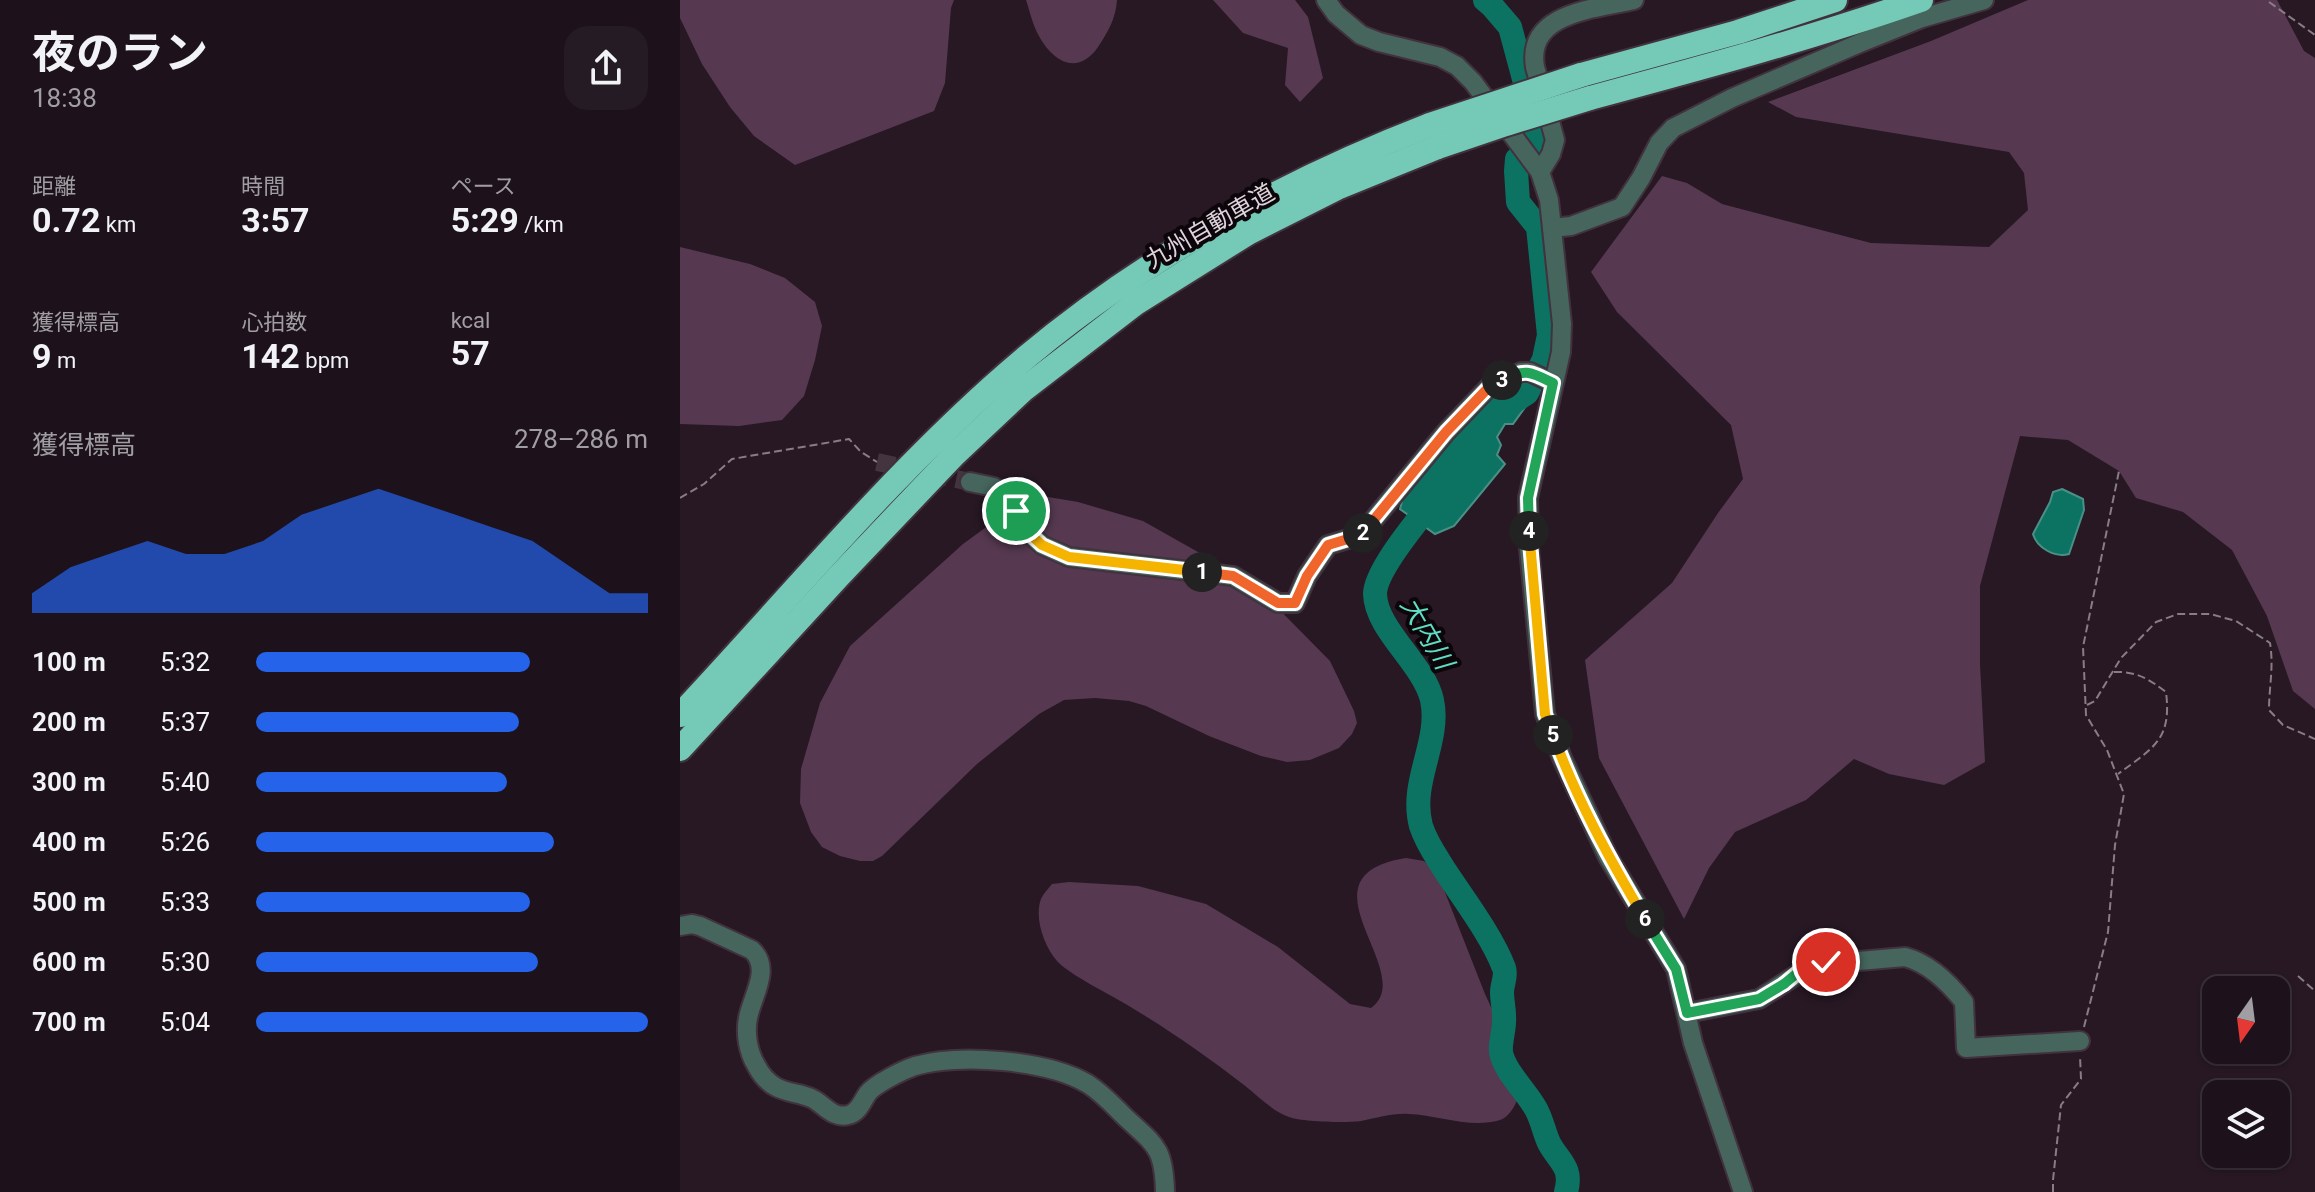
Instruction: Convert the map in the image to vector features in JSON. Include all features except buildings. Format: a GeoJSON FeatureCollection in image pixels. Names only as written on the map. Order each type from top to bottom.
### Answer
{"type":"FeatureCollection","features":[{"type":"Feature","properties":{"kind":"highway"},"geometry":{"type":"LineString","coordinates":[[1613,66],[1785,0]]}},
{"type":"Feature","properties":{"kind":"highway","name":"九州自動車道"},"geometry":{"type":"LineString","coordinates":[[1586,87],[1613,66],[1738,32],[1835,0]]}},
{"type":"Feature","properties":{"kind":"highway","name":"九州自動車道"},"geometry":{"type":"LineString","coordinates":[[680,715],[935,440],[994,385],[1056,333],[1125,282],[1233,215],[1331,166],[1586,87],[1793,41],[1921,0]]}},
{"type":"Feature","properties":{"kind":"highway","name":"九州自動車道"},"geometry":{"type":"LineString","coordinates":[[680,749],[933,477],[1023,390],[1136,303],[1248,233],[1434,136]]}},
{"type":"Feature","properties":{"kind":"street"},"geometry":{"type":"LineString","coordinates":[[1326,0],[1336,14],[1361,35],[1440,57],[1457,66],[1473,82],[1540,172],[1549,200],[1562,324],[1561,352],[1528,498],[1529,548],[1545,714],[1608,857],[1676,969],[1693,1043],[1743,1192]]}},
{"type":"Feature","properties":{"kind":"street"},"geometry":{"type":"LineString","coordinates":[[1540,172],[1555,140],[1533,57],[1538,38],[1547,27],[1564,16],[1634,0]]}},
{"type":"Feature","properties":{"kind":"street"},"geometry":{"type":"LineString","coordinates":[[1552,228],[1571,226],[1622,207],[1659,143],[1673,128],[1732,98],[1860,43],[1922,18],[1984,0]]}},
{"type":"Feature","properties":{"kind":"street"},"geometry":{"type":"LineString","coordinates":[[970,482],[994,487],[1009,501],[1030,534],[1042,545],[1069,557],[1233,576],[1278,603],[1295,603],[1307,576],[1328,545],[1361,535],[1446,432],[1490,386],[1521,372],[1530,372],[1553,383]]}},
{"type":"Feature","properties":{"kind":"street"},"geometry":{"type":"LineString","coordinates":[[680,926],[700,926],[752,950],[758,956],[760,979],[748,1020],[747,1036],[752,1059],[763,1078],[780,1090],[814,1099],[833,1113],[848,1115],[856,1111],[868,1092],[910,1067],[957,1061],[1035,1065],[1086,1083],[1108,1098],[1157,1148],[1163,1162],[1165,1192]]}},
{"type":"Feature","properties":{"kind":"street"},"geometry":{"type":"LineString","coordinates":[[1687,1013],[1759,999],[1812,965],[1905,957],[1916,960],[1943,980],[1964,1002],[1966,1048],[2080,1041]]}},
{"type":"Feature","properties":{"kind":"path"},"geometry":{"type":"LineString","coordinates":[[2269,2],[2315,35]]}},
{"type":"Feature","properties":{"kind":"path"},"geometry":{"type":"LineString","coordinates":[[680,498],[704,484],[732,459],[849,439],[861,452],[877,462]]}},
{"type":"Feature","properties":{"kind":"path"},"geometry":{"type":"LineString","coordinates":[[2053,1192],[2061,1105],[2081,1079],[2080,1041],[2108,932],[2115,845],[2124,794],[2107,750],[2086,715],[2083,647],[2119,471]]}},
{"type":"Feature","properties":{"kind":"path"},"geometry":{"type":"LineString","coordinates":[[2086,705],[2095,701],[2121,658],[2156,622],[2178,614],[2210,614],[2236,621],[2270,643],[2273,665],[2269,710],[2283,725],[2315,739]]}},
{"type":"Feature","properties":{"kind":"path"},"geometry":{"type":"LineString","coordinates":[[2113,672],[2131,671],[2166,692],[2169,715],[2163,735],[2147,753],[2117,775]]}},
{"type":"Feature","properties":{"kind":"path"},"geometry":{"type":"LineString","coordinates":[[2298,976],[2315,991]]}},
{"type":"Feature","properties":{"kind":"shaded area"},"geometry":{"type":"Polygon","coordinates":[[[680,0],[954,0],[945,83],[934,111],[795,165],[754,136],[730,107],[702,64],[680,18],[680,0]]]}},
{"type":"Feature","properties":{"kind":"shaded area"},"geometry":{"type":"Polygon","coordinates":[[[1026,0],[1117,0],[1111,25],[1098,47],[1090,56],[1074,63],[1051,53],[1035,28],[1026,0]]]}},
{"type":"Feature","properties":{"kind":"shaded area"},"geometry":{"type":"Polygon","coordinates":[[[1213,0],[1295,0],[1308,17],[1323,78],[1300,102],[1285,85],[1288,48],[1243,33],[1213,0]]]}},
{"type":"Feature","properties":{"kind":"shaded area"},"geometry":{"type":"Polygon","coordinates":[[[2028,0],[2277,0],[2304,51],[2315,58],[2315,709],[2293,691],[2267,616],[2232,550],[2183,512],[2136,498],[2119,471],[2068,440],[2020,436],[1980,586],[1985,762],[1944,785],[1889,774],[1854,759],[1806,800],[1735,832],[1709,868],[1684,919],[1599,758],[1585,660],[1672,583],[1743,479],[1731,425],[1617,312],[1591,272],[1662,176],[1687,183],[1722,204],[1871,243],[1989,247],[2028,210],[2024,173],[2009,152],[1796,117],[1768,102],[1931,41],[2028,0]]]}},
{"type":"Feature","properties":{"kind":"shaded area"},"geometry":{"type":"Polygon","coordinates":[[[680,247],[750,264],[785,278],[815,302],[822,326],[815,360],[804,396],[782,420],[739,426],[680,424],[680,247]]]}},
{"type":"Feature","properties":{"kind":"shaded area"},"geometry":{"type":"Polygon","coordinates":[[[1516,378],[1524,390],[1534,395],[1513,424],[1505,424],[1497,437],[1501,445],[1497,455],[1505,464],[1454,526],[1435,534],[1400,509],[1406,486],[1476,405],[1498,394],[1516,378]]]}},
{"type":"Feature","properties":{"kind":"shaded area"},"geometry":{"type":"Polygon","coordinates":[[[2062,489],[2083,499],[2084,510],[2069,554],[2064,555],[2042,548],[2033,534],[2053,492],[2062,489]]]}},
{"type":"Feature","properties":{"kind":"shaded area"},"geometry":{"type":"Polygon","coordinates":[[[1048,497],[1078,502],[1143,521],[1253,583],[1330,661],[1354,711],[1357,723],[1352,734],[1339,748],[1310,760],[1287,762],[1261,756],[1209,736],[1129,701],[1095,698],[1064,700],[1039,714],[977,764],[882,856],[873,861],[860,861],[822,847],[811,832],[800,803],[801,769],[820,703],[850,646],[963,544],[1000,517],[1031,501],[1048,497]]]}},
{"type":"Feature","properties":{"kind":"shaded area"},"geometry":{"type":"Polygon","coordinates":[[[1406,858],[1424,861],[1437,872],[1485,994],[1522,1074],[1517,1100],[1510,1113],[1500,1120],[1477,1123],[1403,1114],[1336,1122],[1295,1119],[1283,1114],[1173,1034],[1063,966],[1048,948],[1040,923],[1041,899],[1052,884],[1138,886],[1206,904],[1278,947],[1350,1004],[1371,1008],[1382,992],[1381,972],[1358,904],[1359,884],[1374,868],[1406,858]]]}},
{"type":"Feature","properties":{"kind":"waterway","name":"大内川"},"geometry":{"type":"LineString","coordinates":[[1485,0],[1510,27],[1537,127],[1532,146],[1517,159],[1516,171],[1518,202],[1538,227],[1549,335],[1544,359],[1527,393],[1501,410]]}},
{"type":"Feature","properties":{"kind":"waterway","name":"大内川"},"geometry":{"type":"LineString","coordinates":[[1436,497],[1382,572],[1375,594],[1377,607],[1391,634],[1420,673],[1432,700],[1432,731],[1419,794],[1421,826],[1431,849],[1485,930],[1504,968],[1501,1052],[1506,1067],[1536,1109],[1549,1143],[1564,1165],[1568,1176],[1566,1192]]}},
{"type":"Feature","properties":{"kind":"tunnel"},"geometry":{"type":"LineString","coordinates":[[877,462],[970,482]]}},
{"type":"Feature","properties":{"kind":"route"},"geometry":{"type":"LineString","coordinates":[[1016,511],[1030,534],[1042,545],[1069,557],[1233,576],[1278,603],[1295,603],[1307,576],[1328,545],[1361,535],[1446,432],[1490,386],[1521,372],[1530,372],[1553,383],[1528,498],[1529,548],[1545,714],[1608,857],[1676,969],[1687,1013],[1759,999],[1772,993],[1801,970],[1826,962]]}}]}
